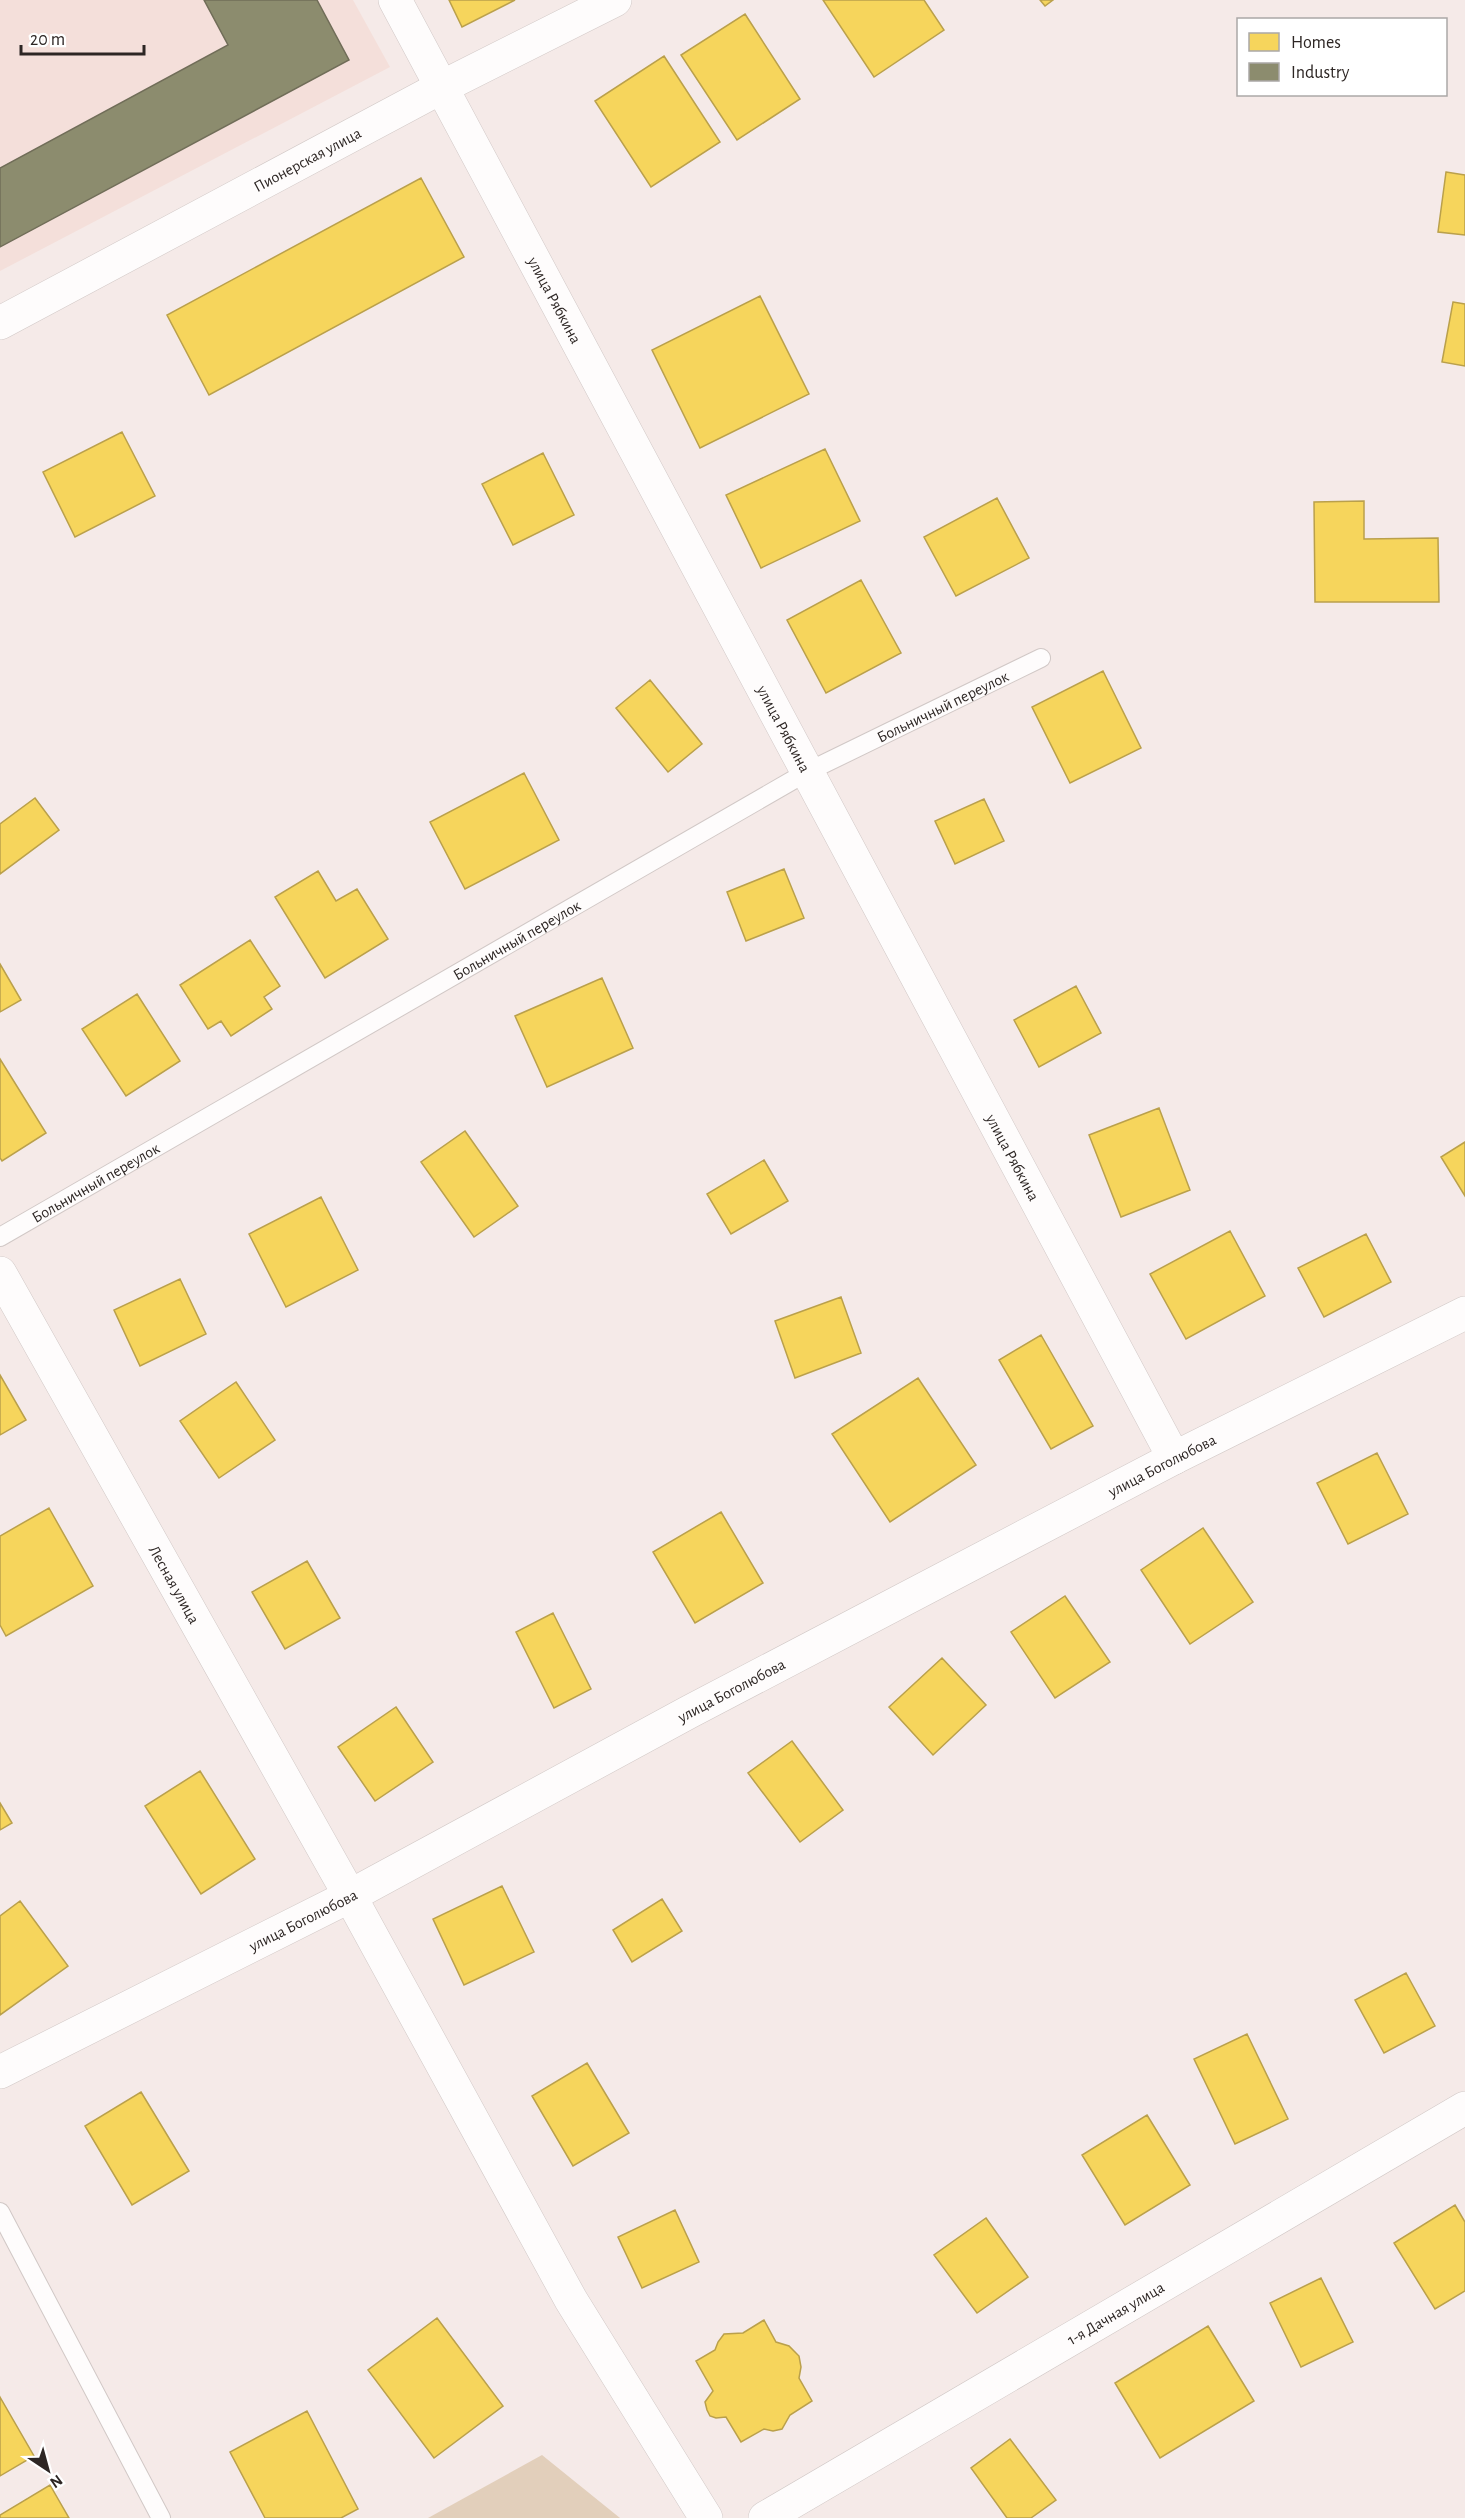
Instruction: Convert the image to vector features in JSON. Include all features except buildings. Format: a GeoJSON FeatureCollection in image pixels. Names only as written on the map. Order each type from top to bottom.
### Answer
{"type":"FeatureCollection","features":[{"type":"Feature","properties":{"kind":"street","name":"улица Рябкина"},"geometry":{"type":"LineString","coordinates":[[394,0],[1174,1458]]}},
{"type":"Feature","properties":{"kind":"street","name":"Пионерская улица"},"geometry":{"type":"LineString","coordinates":[[0,323],[440,88],[615,0]]}},
{"type":"Feature","properties":{"kind":"street","name":"Лесная улица"},"geometry":{"type":"LineString","coordinates":[[0,1273],[350,1896],[571,2300],[706,2518]]}},
{"type":"Feature","properties":{"kind":"street","name":"улица Боголюбова"},"geometry":{"type":"LineString","coordinates":[[0,2072],[350,1896],[689,1712],[1174,1458],[1465,1313]]}},
{"type":"Feature","properties":{"kind":"street","name":"1-я Дачная улица"},"geometry":{"type":"LineString","coordinates":[[765,2518],[1465,2108]]}},
{"type":"Feature","properties":{"kind":"lane","name":"Больничный переулок"},"geometry":{"type":"LineString","coordinates":[[0,1238],[807,772],[1041,658]]}},
{"type":"Feature","properties":{"kind":"lane"},"geometry":{"type":"LineString","coordinates":[[0,2212],[161,2518]]}},
{"type":"Feature","properties":{"kind":"shaded area"},"geometry":{"type":"Polygon","coordinates":[[[0,0],[353,0],[390,67],[0,271],[0,0]]]}},
{"type":"Feature","properties":{"kind":"shaded area"},"geometry":{"type":"Polygon","coordinates":[[[542,2455],[620,2518],[428,2518],[542,2455]]]}}]}
